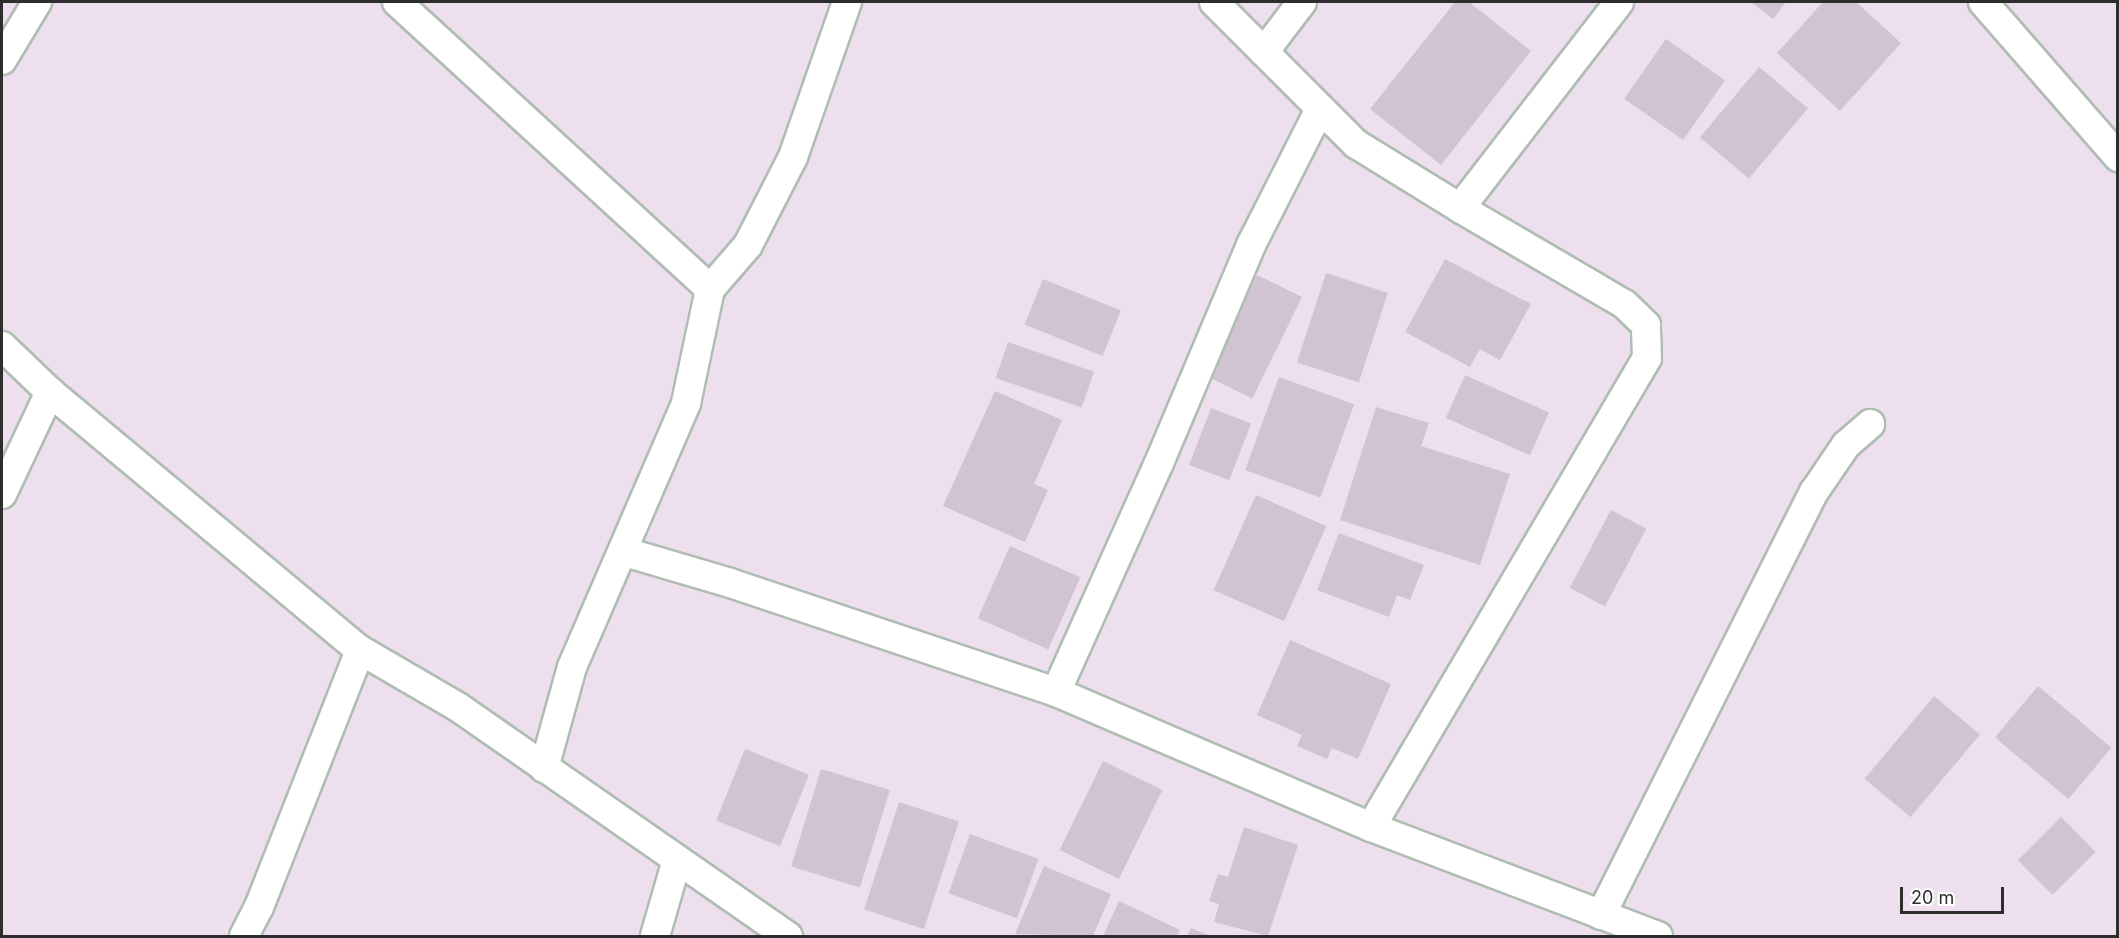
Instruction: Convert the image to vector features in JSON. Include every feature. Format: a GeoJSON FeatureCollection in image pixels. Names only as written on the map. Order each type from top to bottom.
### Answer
{"type":"FeatureCollection","features":[{"type":"Feature","properties":{"kind":"street"},"geometry":{"type":"LineString","coordinates":[[2,60],[37,2]]}},
{"type":"Feature","properties":{"kind":"street"},"geometry":{"type":"LineString","coordinates":[[397,2],[710,290]]}},
{"type":"Feature","properties":{"kind":"street"},"geometry":{"type":"LineString","coordinates":[[544,768],[572,667],[625,552],[659,461],[686,403],[710,290],[748,245],[793,157],[847,2]]}},
{"type":"Feature","properties":{"kind":"street"},"geometry":{"type":"LineString","coordinates":[[1214,2],[1356,144],[1624,304],[1646,325],[1647,358],[1371,827]]}},
{"type":"Feature","properties":{"kind":"street"},"geometry":{"type":"LineString","coordinates":[[1264,52],[1302,2]]}},
{"type":"Feature","properties":{"kind":"street"},"geometry":{"type":"LineString","coordinates":[[1460,208],[1619,2]]}},
{"type":"Feature","properties":{"kind":"street"},"geometry":{"type":"LineString","coordinates":[[1983,2],[2118,157]]}},
{"type":"Feature","properties":{"kind":"street"},"geometry":{"type":"LineString","coordinates":[[1056,692],[1159,463],[1251,245],[1320,109]]}},
{"type":"Feature","properties":{"kind":"street"},"geometry":{"type":"LineString","coordinates":[[2,346],[50,392],[360,650],[458,707],[788,936]]}},
{"type":"Feature","properties":{"kind":"street"},"geometry":{"type":"LineString","coordinates":[[2,494],[50,392]]}},
{"type":"Feature","properties":{"kind":"street"},"geometry":{"type":"LineString","coordinates":[[1601,915],[1814,492],[1845,445],[1870,424]]}},
{"type":"Feature","properties":{"kind":"street"},"geometry":{"type":"LineString","coordinates":[[625,552],[730,582],[1056,692],[1371,827],[1658,936]]}},
{"type":"Feature","properties":{"kind":"street"},"geometry":{"type":"LineString","coordinates":[[244,936],[259,907],[360,650]]}},
{"type":"Feature","properties":{"kind":"street"},"geometry":{"type":"LineString","coordinates":[[655,936],[677,860]]}},
{"type":"Feature","properties":{"kind":"building"},"geometry":{"type":"Polygon","coordinates":[[[1455,2],[1469,2],[1531,51],[1441,165],[1370,109],[1455,2]]]}},
{"type":"Feature","properties":{"kind":"building"},"geometry":{"type":"Polygon","coordinates":[[[1751,2],[1786,2],[1773,19],[1751,2]]]}},
{"type":"Feature","properties":{"kind":"building"},"geometry":{"type":"Polygon","coordinates":[[[1823,2],[1856,2],[1901,43],[1840,111],[1777,53],[1823,2]]]}},
{"type":"Feature","properties":{"kind":"building"},"geometry":{"type":"Polygon","coordinates":[[[1666,39],[1725,80],[1683,140],[1624,99],[1666,39]]]}},
{"type":"Feature","properties":{"kind":"building"},"geometry":{"type":"Polygon","coordinates":[[[1759,67],[1808,108],[1749,179],[1700,137],[1759,67]]]}},
{"type":"Feature","properties":{"kind":"building"},"geometry":{"type":"Polygon","coordinates":[[[1445,259],[1531,304],[1500,360],[1480,349],[1470,367],[1405,332],[1445,259]]]}},
{"type":"Feature","properties":{"kind":"building"},"geometry":{"type":"Polygon","coordinates":[[[1326,273],[1388,293],[1359,382],[1297,362],[1326,273]]]}},
{"type":"Feature","properties":{"kind":"building"},"geometry":{"type":"Polygon","coordinates":[[[1257,275],[1302,297],[1252,398],[1207,377],[1257,275]]]}},
{"type":"Feature","properties":{"kind":"building"},"geometry":{"type":"Polygon","coordinates":[[[1043,279],[1121,310],[1103,356],[1025,324],[1043,279]]]}},
{"type":"Feature","properties":{"kind":"building"},"geometry":{"type":"Polygon","coordinates":[[[1008,342],[1094,372],[1082,408],[996,378],[1008,342]]]}},
{"type":"Feature","properties":{"kind":"building"},"geometry":{"type":"Polygon","coordinates":[[[1465,375],[1549,412],[1530,455],[1446,418],[1465,375]]]}},
{"type":"Feature","properties":{"kind":"building"},"geometry":{"type":"Polygon","coordinates":[[[1279,377],[1354,404],[1320,497],[1245,470],[1279,377]]]}},
{"type":"Feature","properties":{"kind":"building"},"geometry":{"type":"Polygon","coordinates":[[[995,391],[1062,420],[1034,484],[1048,490],[1025,542],[943,506],[995,391]]]}},
{"type":"Feature","properties":{"kind":"building"},"geometry":{"type":"Polygon","coordinates":[[[1376,407],[1429,423],[1421,446],[1510,474],[1480,565],[1340,520],[1376,407]]]}},
{"type":"Feature","properties":{"kind":"building"},"geometry":{"type":"Polygon","coordinates":[[[1211,408],[1251,423],[1229,480],[1189,465],[1211,408]]]}},
{"type":"Feature","properties":{"kind":"building"},"geometry":{"type":"Polygon","coordinates":[[[1256,495],[1326,526],[1284,621],[1214,590],[1256,495]]]}},
{"type":"Feature","properties":{"kind":"building"},"geometry":{"type":"Polygon","coordinates":[[[1611,510],[1646,529],[1605,606],[1570,588],[1611,510]]]}},
{"type":"Feature","properties":{"kind":"building"},"geometry":{"type":"Polygon","coordinates":[[[1339,533],[1424,565],[1410,600],[1397,595],[1389,617],[1317,590],[1339,533]]]}},
{"type":"Feature","properties":{"kind":"building"},"geometry":{"type":"Polygon","coordinates":[[[1010,546],[1080,577],[1048,649],[978,618],[1010,546]]]}},
{"type":"Feature","properties":{"kind":"building"},"geometry":{"type":"Polygon","coordinates":[[[1290,640],[1391,684],[1358,759],[1332,748],[1327,759],[1297,746],[1302,735],[1257,715],[1290,640]]]}},
{"type":"Feature","properties":{"kind":"building"},"geometry":{"type":"Polygon","coordinates":[[[2038,686],[2112,748],[2068,799],[1995,737],[2038,686]]]}},
{"type":"Feature","properties":{"kind":"building"},"geometry":{"type":"Polygon","coordinates":[[[1934,696],[1980,735],[1911,817],[1865,779],[1934,696]]]}},
{"type":"Feature","properties":{"kind":"building"},"geometry":{"type":"Polygon","coordinates":[[[745,749],[809,775],[780,846],[716,820],[745,749]]]}},
{"type":"Feature","properties":{"kind":"building"},"geometry":{"type":"Polygon","coordinates":[[[1103,761],[1162,790],[1119,879],[1060,850],[1103,761]]]}},
{"type":"Feature","properties":{"kind":"building"},"geometry":{"type":"Polygon","coordinates":[[[821,769],[890,790],[860,888],[791,867],[821,769]]]}},
{"type":"Feature","properties":{"kind":"building"},"geometry":{"type":"Polygon","coordinates":[[[899,802],[959,821],[924,929],[864,909],[899,802]]]}},
{"type":"Feature","properties":{"kind":"building"},"geometry":{"type":"Polygon","coordinates":[[[2061,817],[2096,852],[2053,895],[2018,860],[2061,817]]]}},
{"type":"Feature","properties":{"kind":"building"},"geometry":{"type":"Polygon","coordinates":[[[1244,827],[1298,845],[1268,936],[1214,922],[1219,904],[1209,901],[1218,874],[1228,877],[1244,827]]]}},
{"type":"Feature","properties":{"kind":"building"},"geometry":{"type":"Polygon","coordinates":[[[970,834],[1039,859],[1017,918],[948,893],[970,834]]]}},
{"type":"Feature","properties":{"kind":"building"},"geometry":{"type":"Polygon","coordinates":[[[1044,866],[1111,894],[1093,936],[1015,934],[1044,866]]]}},
{"type":"Feature","properties":{"kind":"building"},"geometry":{"type":"Polygon","coordinates":[[[1119,901],[1180,930],[1177,936],[1103,936],[1119,901]]]}},
{"type":"Feature","properties":{"kind":"building"},"geometry":{"type":"Polygon","coordinates":[[[1191,928],[1211,936],[1187,936],[1191,928]]]}}]}
